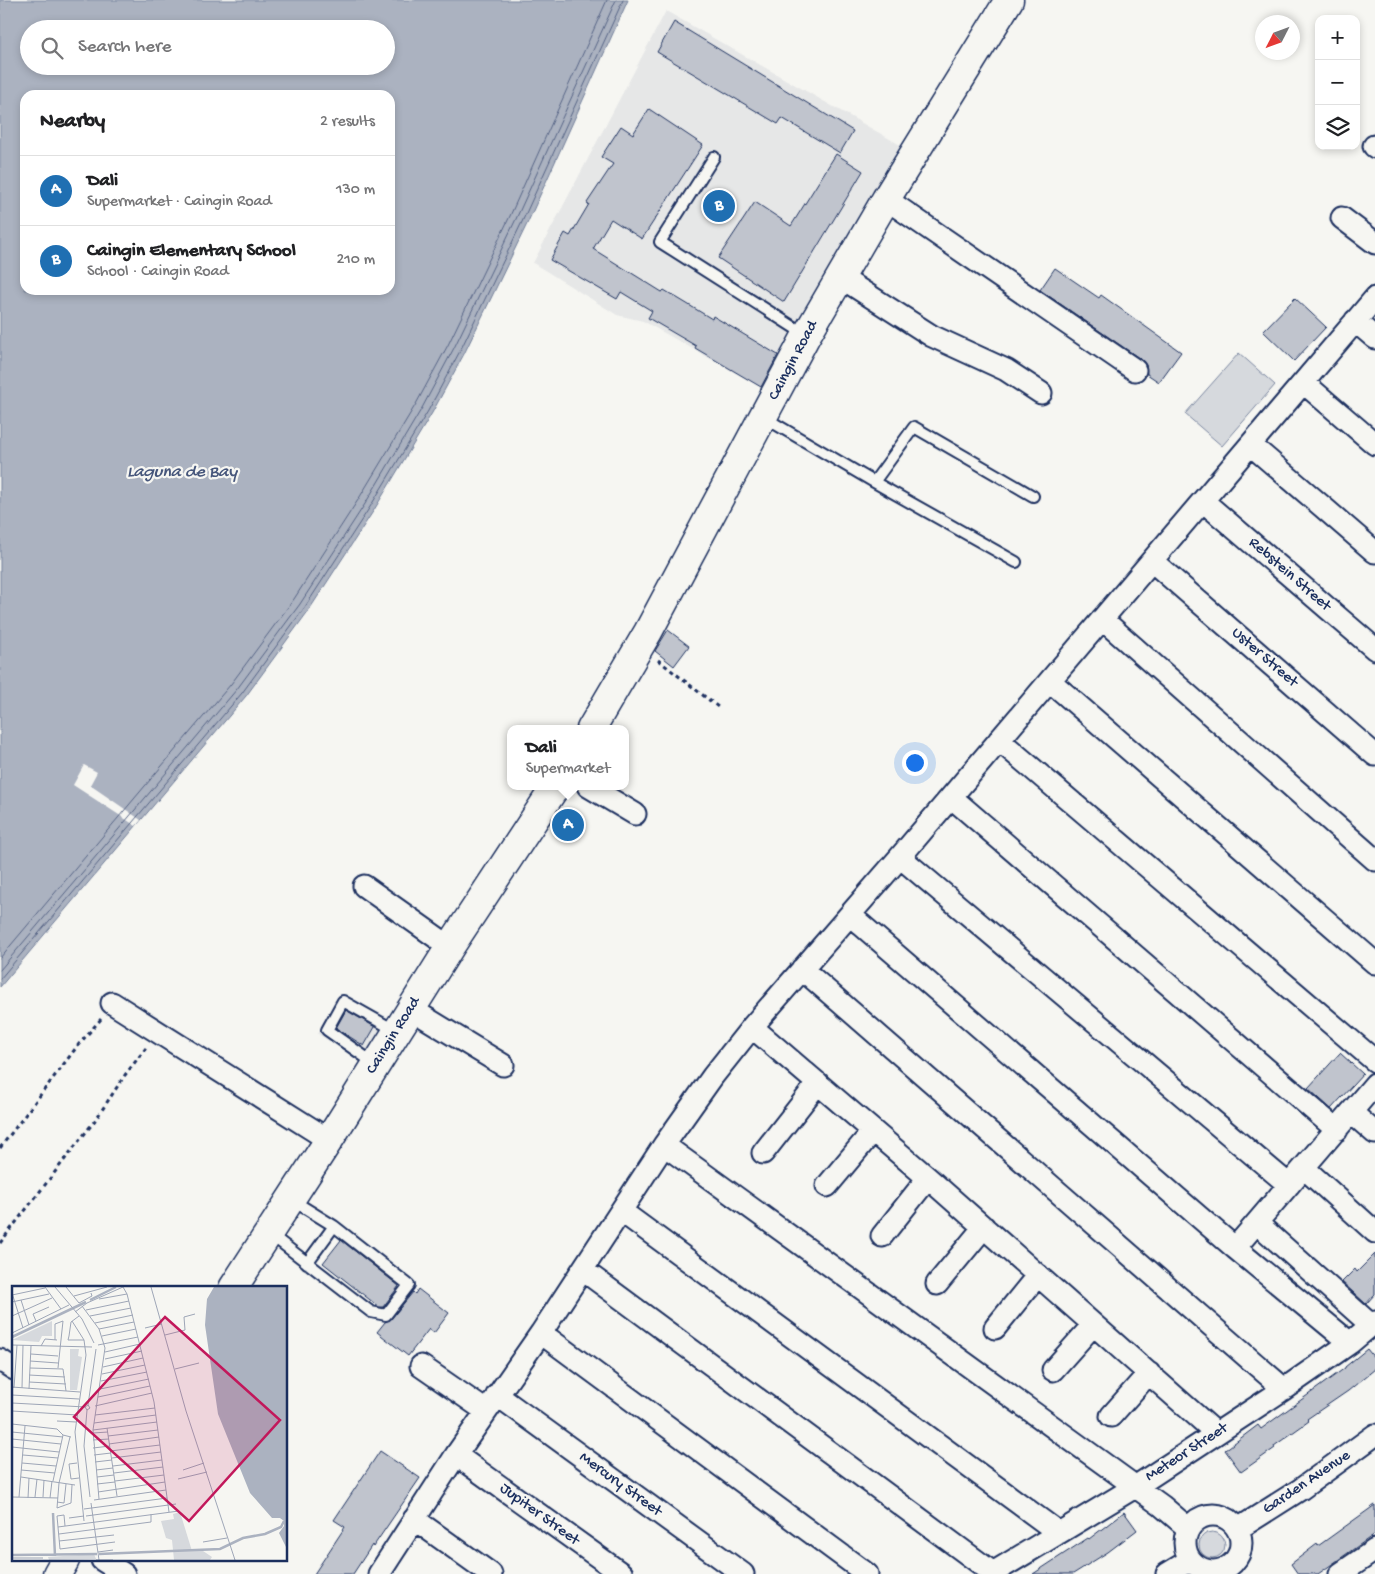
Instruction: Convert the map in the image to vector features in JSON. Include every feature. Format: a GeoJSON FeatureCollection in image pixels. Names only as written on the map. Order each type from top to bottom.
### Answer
{"type":"FeatureCollection","features":[{"type":"Feature","properties":{"kind":"street","name":"Caingin Road"},"geometry":{"type":"LineString","coordinates":[[593,725],[640,646],[806,336],[886,199],[1009,0]]}},
{"type":"Feature","properties":{"kind":"street"},"geometry":{"type":"LineString","coordinates":[[886,199],[1135,370]]}},
{"type":"Feature","properties":{"kind":"street"},"geometry":{"type":"LineString","coordinates":[[1342,218],[1375,242]]}},
{"type":"Feature","properties":{"kind":"street"},"geometry":{"type":"LineString","coordinates":[[840,277],[932,336],[1006,370],[1041,393]]}},
{"type":"Feature","properties":{"kind":"street"},"geometry":{"type":"LineString","coordinates":[[379,1574],[456,1455],[541,1333],[664,1145],[713,1076],[752,1027],[1000,740],[1375,298]]}},
{"type":"Feature","properties":{"kind":"street"},"geometry":{"type":"LineString","coordinates":[[1355,321],[1375,338]]}},
{"type":"Feature","properties":{"kind":"street"},"geometry":{"type":"LineString","coordinates":[[1304,383],[1375,444]]}},
{"type":"Feature","properties":{"kind":"street"},"geometry":{"type":"LineString","coordinates":[[1251,446],[1375,552]]}},
{"type":"Feature","properties":{"kind":"street","name":"Rebstein Street"},"geometry":{"type":"LineString","coordinates":[[1203,501],[1375,649]]}},
{"type":"Feature","properties":{"kind":"street","name":"Uster Street"},"geometry":{"type":"LineString","coordinates":[[1152,561],[1375,755]]}},
{"type":"Feature","properties":{"kind":"street"},"geometry":{"type":"LineString","coordinates":[[1102,620],[1375,860]]}},
{"type":"Feature","properties":{"kind":"street"},"geometry":{"type":"LineString","coordinates":[[1050,681],[1375,963]]}},
{"type":"Feature","properties":{"kind":"street"},"geometry":{"type":"LineString","coordinates":[[1000,740],[1375,1061]]}},
{"type":"Feature","properties":{"kind":"street","name":"Caingin Road"},"geometry":{"type":"LineString","coordinates":[[235,1286],[330,1140],[450,946],[553,790]]}},
{"type":"Feature","properties":{"kind":"street"},"geometry":{"type":"LineString","coordinates":[[595,790],[635,814]]}},
{"type":"Feature","properties":{"kind":"street"},"geometry":{"type":"LineString","coordinates":[[951,797],[1337,1130]]}},
{"type":"Feature","properties":{"kind":"street"},"geometry":{"type":"LineString","coordinates":[[900,857],[1289,1185]]}},
{"type":"Feature","properties":{"kind":"street"},"geometry":{"type":"LineString","coordinates":[[364,886],[450,946]]}},
{"type":"Feature","properties":{"kind":"street"},"geometry":{"type":"LineString","coordinates":[[850,915],[1235,1248],[1350,1343]]}},
{"type":"Feature","properties":{"kind":"street"},"geometry":{"type":"LineString","coordinates":[[802,969],[1284,1389]]}},
{"type":"Feature","properties":{"kind":"street"},"geometry":{"type":"LineString","coordinates":[[112,1003],[330,1140]]}},
{"type":"Feature","properties":{"kind":"street"},"geometry":{"type":"LineString","coordinates":[[404,1020],[503,1065]]}},
{"type":"Feature","properties":{"kind":"street"},"geometry":{"type":"LineString","coordinates":[[752,1027],[928,1178],[1216,1433]]}},
{"type":"Feature","properties":{"kind":"street"},"geometry":{"type":"LineString","coordinates":[[763,1153],[818,1083]]}},
{"type":"Feature","properties":{"kind":"street"},"geometry":{"type":"LineString","coordinates":[[1235,1248],[1375,1084]]}},
{"type":"Feature","properties":{"kind":"street"},"geometry":{"type":"LineString","coordinates":[[1351,1112],[1375,1133]]}},
{"type":"Feature","properties":{"kind":"street"},"geometry":{"type":"LineString","coordinates":[[827,1186],[873,1131]]}},
{"type":"Feature","properties":{"kind":"street"},"geometry":{"type":"LineString","coordinates":[[664,1145],[1135,1487],[1189,1529]]}},
{"type":"Feature","properties":{"kind":"street"},"geometry":{"type":"LineString","coordinates":[[1304,1168],[1375,1232]]}},
{"type":"Feature","properties":{"kind":"street"},"geometry":{"type":"LineString","coordinates":[[882,1236],[928,1178]]}},
{"type":"Feature","properties":{"kind":"street"},"geometry":{"type":"LineString","coordinates":[[621,1211],[1059,1533]]}},
{"type":"Feature","properties":{"kind":"street"},"geometry":{"type":"LineString","coordinates":[[1257,1223],[1373,1323]]}},
{"type":"Feature","properties":{"kind":"street"},"geometry":{"type":"LineString","coordinates":[[937,1284],[984,1227]]}},
{"type":"Feature","properties":{"kind":"street"},"geometry":{"type":"LineString","coordinates":[[583,1270],[992,1573]]}},
{"type":"Feature","properties":{"kind":"street"},"geometry":{"type":"LineString","coordinates":[[995,1328],[1038,1275]]}},
{"type":"Feature","properties":{"kind":"street","name":"Meteor Street"},"geometry":{"type":"LineString","coordinates":[[992,1573],[1135,1487],[1284,1389],[1350,1343],[1373,1323]]}},
{"type":"Feature","properties":{"kind":"street"},"geometry":{"type":"LineString","coordinates":[[1053,1370],[1093,1325]]}},
{"type":"Feature","properties":{"kind":"street"},"geometry":{"type":"LineString","coordinates":[[541,1333],[867,1574]]}},
{"type":"Feature","properties":{"kind":"street"},"geometry":{"type":"LineString","coordinates":[[0,1360],[12,1369]]}},
{"type":"Feature","properties":{"kind":"street","name":"Mercury Street"},"geometry":{"type":"LineString","coordinates":[[421,1366],[492,1403],[744,1574]]}},
{"type":"Feature","properties":{"kind":"street"},"geometry":{"type":"LineString","coordinates":[[1111,1416],[1149,1373]]}},
{"type":"Feature","properties":{"kind":"street","name":"Garden Avenue"},"geometry":{"type":"LineString","coordinates":[[1238,1529],[1301,1489],[1375,1435]]}},
{"type":"Feature","properties":{"kind":"street","name":"Jupiter Street"},"geometry":{"type":"LineString","coordinates":[[456,1455],[622,1574]]}},
{"type":"Feature","properties":{"kind":"street"},"geometry":{"type":"LineString","coordinates":[[1208,1516],[1219,1516],[1230,1520],[1238,1529],[1242,1542],[1234,1570],[1213,1572],[1204,1570],[1190,1560],[1185,1544],[1189,1529],[1197,1520],[1208,1516]]}},
{"type":"Feature","properties":{"kind":"street"},"geometry":{"type":"LineString","coordinates":[[414,1519],[492,1574]]}},
{"type":"Feature","properties":{"kind":"street"},"geometry":{"type":"LineString","coordinates":[[1342,1574],[1375,1550]]}},
{"type":"Feature","properties":{"kind":"street"},"geometry":{"type":"LineString","coordinates":[[1167,1574],[1190,1560]]}},
{"type":"Feature","properties":{"kind":"street"},"geometry":{"type":"LineString","coordinates":[[57,1574],[64,1562]]}},
{"type":"Feature","properties":{"kind":"street"},"geometry":{"type":"LineString","coordinates":[[105,1562],[124,1574]]}},
{"type":"Feature","properties":{"kind":"lane"},"geometry":{"type":"LineString","coordinates":[[714,157],[660,242],[806,336]]}},
{"type":"Feature","properties":{"kind":"lane"},"geometry":{"type":"LineString","coordinates":[[764,417],[1016,562]]}},
{"type":"Feature","properties":{"kind":"lane"},"geometry":{"type":"LineString","coordinates":[[874,482],[914,427],[1033,496]]}},
{"type":"Feature","properties":{"kind":"lane"},"geometry":{"type":"LineString","coordinates":[[376,1065],[327,1030],[343,1000],[404,1020]]}},
{"type":"Feature","properties":{"kind":"lane"},"geometry":{"type":"LineString","coordinates":[[270,1233],[371,1312],[386,1315],[409,1285],[334,1226],[292,1200]]}},
{"type":"Feature","properties":{"kind":"lane"},"geometry":{"type":"LineString","coordinates":[[307,1263],[334,1226]]}},
{"type":"Feature","properties":{"kind":"path"},"geometry":{"type":"LineString","coordinates":[[640,646],[718,707]]}},
{"type":"Feature","properties":{"kind":"path"},"geometry":{"type":"LineString","coordinates":[[0,1148],[112,1003]]}},
{"type":"Feature","properties":{"kind":"path"},"geometry":{"type":"LineString","coordinates":[[0,1243],[96,1119],[125,1075],[158,1032]]}},
{"type":"Feature","properties":{"kind":"shaded area"},"geometry":{"type":"Polygon","coordinates":[[[666,11],[909,150],[768,391],[643,321],[617,315],[533,263],[666,11]]]}},
{"type":"Feature","properties":{"kind":"shaded area"},"geometry":{"type":"Polygon","coordinates":[[[1239,353],[1275,385],[1222,446],[1185,414],[1239,353]]]}},
{"type":"Feature","properties":{"kind":"shaded area"},"geometry":{"type":"Polygon","coordinates":[[[343,994],[391,1025],[366,1065],[318,1034],[343,994]]]}},
{"type":"Feature","properties":{"kind":"shaded area"},"geometry":{"type":"Polygon","coordinates":[[[1212,1532],[1221,1536],[1225,1545],[1221,1554],[1212,1558],[1203,1554],[1199,1545],[1203,1536],[1212,1532]]]}},
{"type":"Feature","properties":{"kind":"water","name":"Laguna de Bay"},"geometry":{"type":"Polygon","coordinates":[[[0,0],[628,0],[527,224],[464,354],[432,413],[374,510],[309,610],[246,696],[0,987],[0,0]]]}},
{"type":"Feature","properties":{"kind":"pier"},"geometry":{"type":"Polygon","coordinates":[[[84,765],[97,772],[90,785],[141,820],[136,826],[73,785],[84,765]]]}},
{"type":"Feature","properties":{"kind":"building"},"geometry":{"type":"Polygon","coordinates":[[[674,22],[853,131],[840,153],[782,118],[778,124],[657,52],[674,22]]]}},
{"type":"Feature","properties":{"kind":"building"},"geometry":{"type":"Polygon","coordinates":[[[649,109],[703,145],[642,239],[611,219],[593,249],[662,292],[664,290],[712,319],[713,316],[778,355],[761,387],[648,318],[652,311],[621,292],[617,299],[550,260],[565,233],[570,236],[589,204],[587,203],[613,164],[601,157],[621,126],[633,134],[649,109]]]}},
{"type":"Feature","properties":{"kind":"building"},"geometry":{"type":"Polygon","coordinates":[[[836,154],[863,171],[784,302],[718,258],[755,202],[791,226],[836,154]]]}},
{"type":"Feature","properties":{"kind":"building"},"geometry":{"type":"Polygon","coordinates":[[[1055,268],[1099,298],[1101,295],[1181,352],[1159,382],[1147,374],[1146,365],[1142,360],[1040,290],[1055,268]]]}},
{"type":"Feature","properties":{"kind":"building"},"geometry":{"type":"Polygon","coordinates":[[[1295,298],[1326,327],[1294,361],[1263,331],[1295,298]]]}},
{"type":"Feature","properties":{"kind":"building"},"geometry":{"type":"Polygon","coordinates":[[[668,630],[689,646],[674,666],[655,651],[668,630]]]}},
{"type":"Feature","properties":{"kind":"building"},"geometry":{"type":"Polygon","coordinates":[[[346,1010],[375,1027],[364,1046],[336,1028],[346,1010]]]}},
{"type":"Feature","properties":{"kind":"building"},"geometry":{"type":"Polygon","coordinates":[[[1340,1053],[1363,1074],[1331,1109],[1308,1088],[1340,1053]]]}},
{"type":"Feature","properties":{"kind":"building"},"geometry":{"type":"Polygon","coordinates":[[[341,1240],[399,1286],[383,1307],[379,1307],[323,1263],[341,1240]]]}},
{"type":"Feature","properties":{"kind":"building"},"geometry":{"type":"Polygon","coordinates":[[[1375,1254],[1375,1294],[1366,1304],[1342,1282],[1355,1269],[1357,1272],[1375,1254]]]}},
{"type":"Feature","properties":{"kind":"building"},"geometry":{"type":"Polygon","coordinates":[[[418,1289],[449,1313],[434,1333],[429,1329],[408,1356],[377,1332],[385,1322],[391,1319],[413,1292],[415,1294],[418,1289]]]}},
{"type":"Feature","properties":{"kind":"building"},"geometry":{"type":"Polygon","coordinates":[[[1367,1349],[1375,1359],[1375,1369],[1348,1391],[1307,1419],[1309,1421],[1241,1472],[1225,1450],[1258,1425],[1261,1429],[1345,1368],[1367,1349]]]}},
{"type":"Feature","properties":{"kind":"building"},"geometry":{"type":"Polygon","coordinates":[[[380,1451],[420,1478],[353,1574],[314,1574],[345,1527],[334,1520],[380,1451]]]}},
{"type":"Feature","properties":{"kind":"building"},"geometry":{"type":"Polygon","coordinates":[[[1375,1505],[1375,1534],[1318,1574],[1298,1574],[1291,1564],[1375,1505]]]}},
{"type":"Feature","properties":{"kind":"building"},"geometry":{"type":"Polygon","coordinates":[[[1124,1512],[1137,1530],[1108,1552],[1073,1574],[1033,1574],[1089,1539],[1124,1512]]]}},
{"type":"Feature","properties":{"kind":"place","name":"Caingin Elementary School"},"geometry":{"type":"Point","coordinates":[719,206]}},
{"type":"Feature","properties":{"kind":"place","name":"Dali"},"geometry":{"type":"Point","coordinates":[568,825]}}]}
